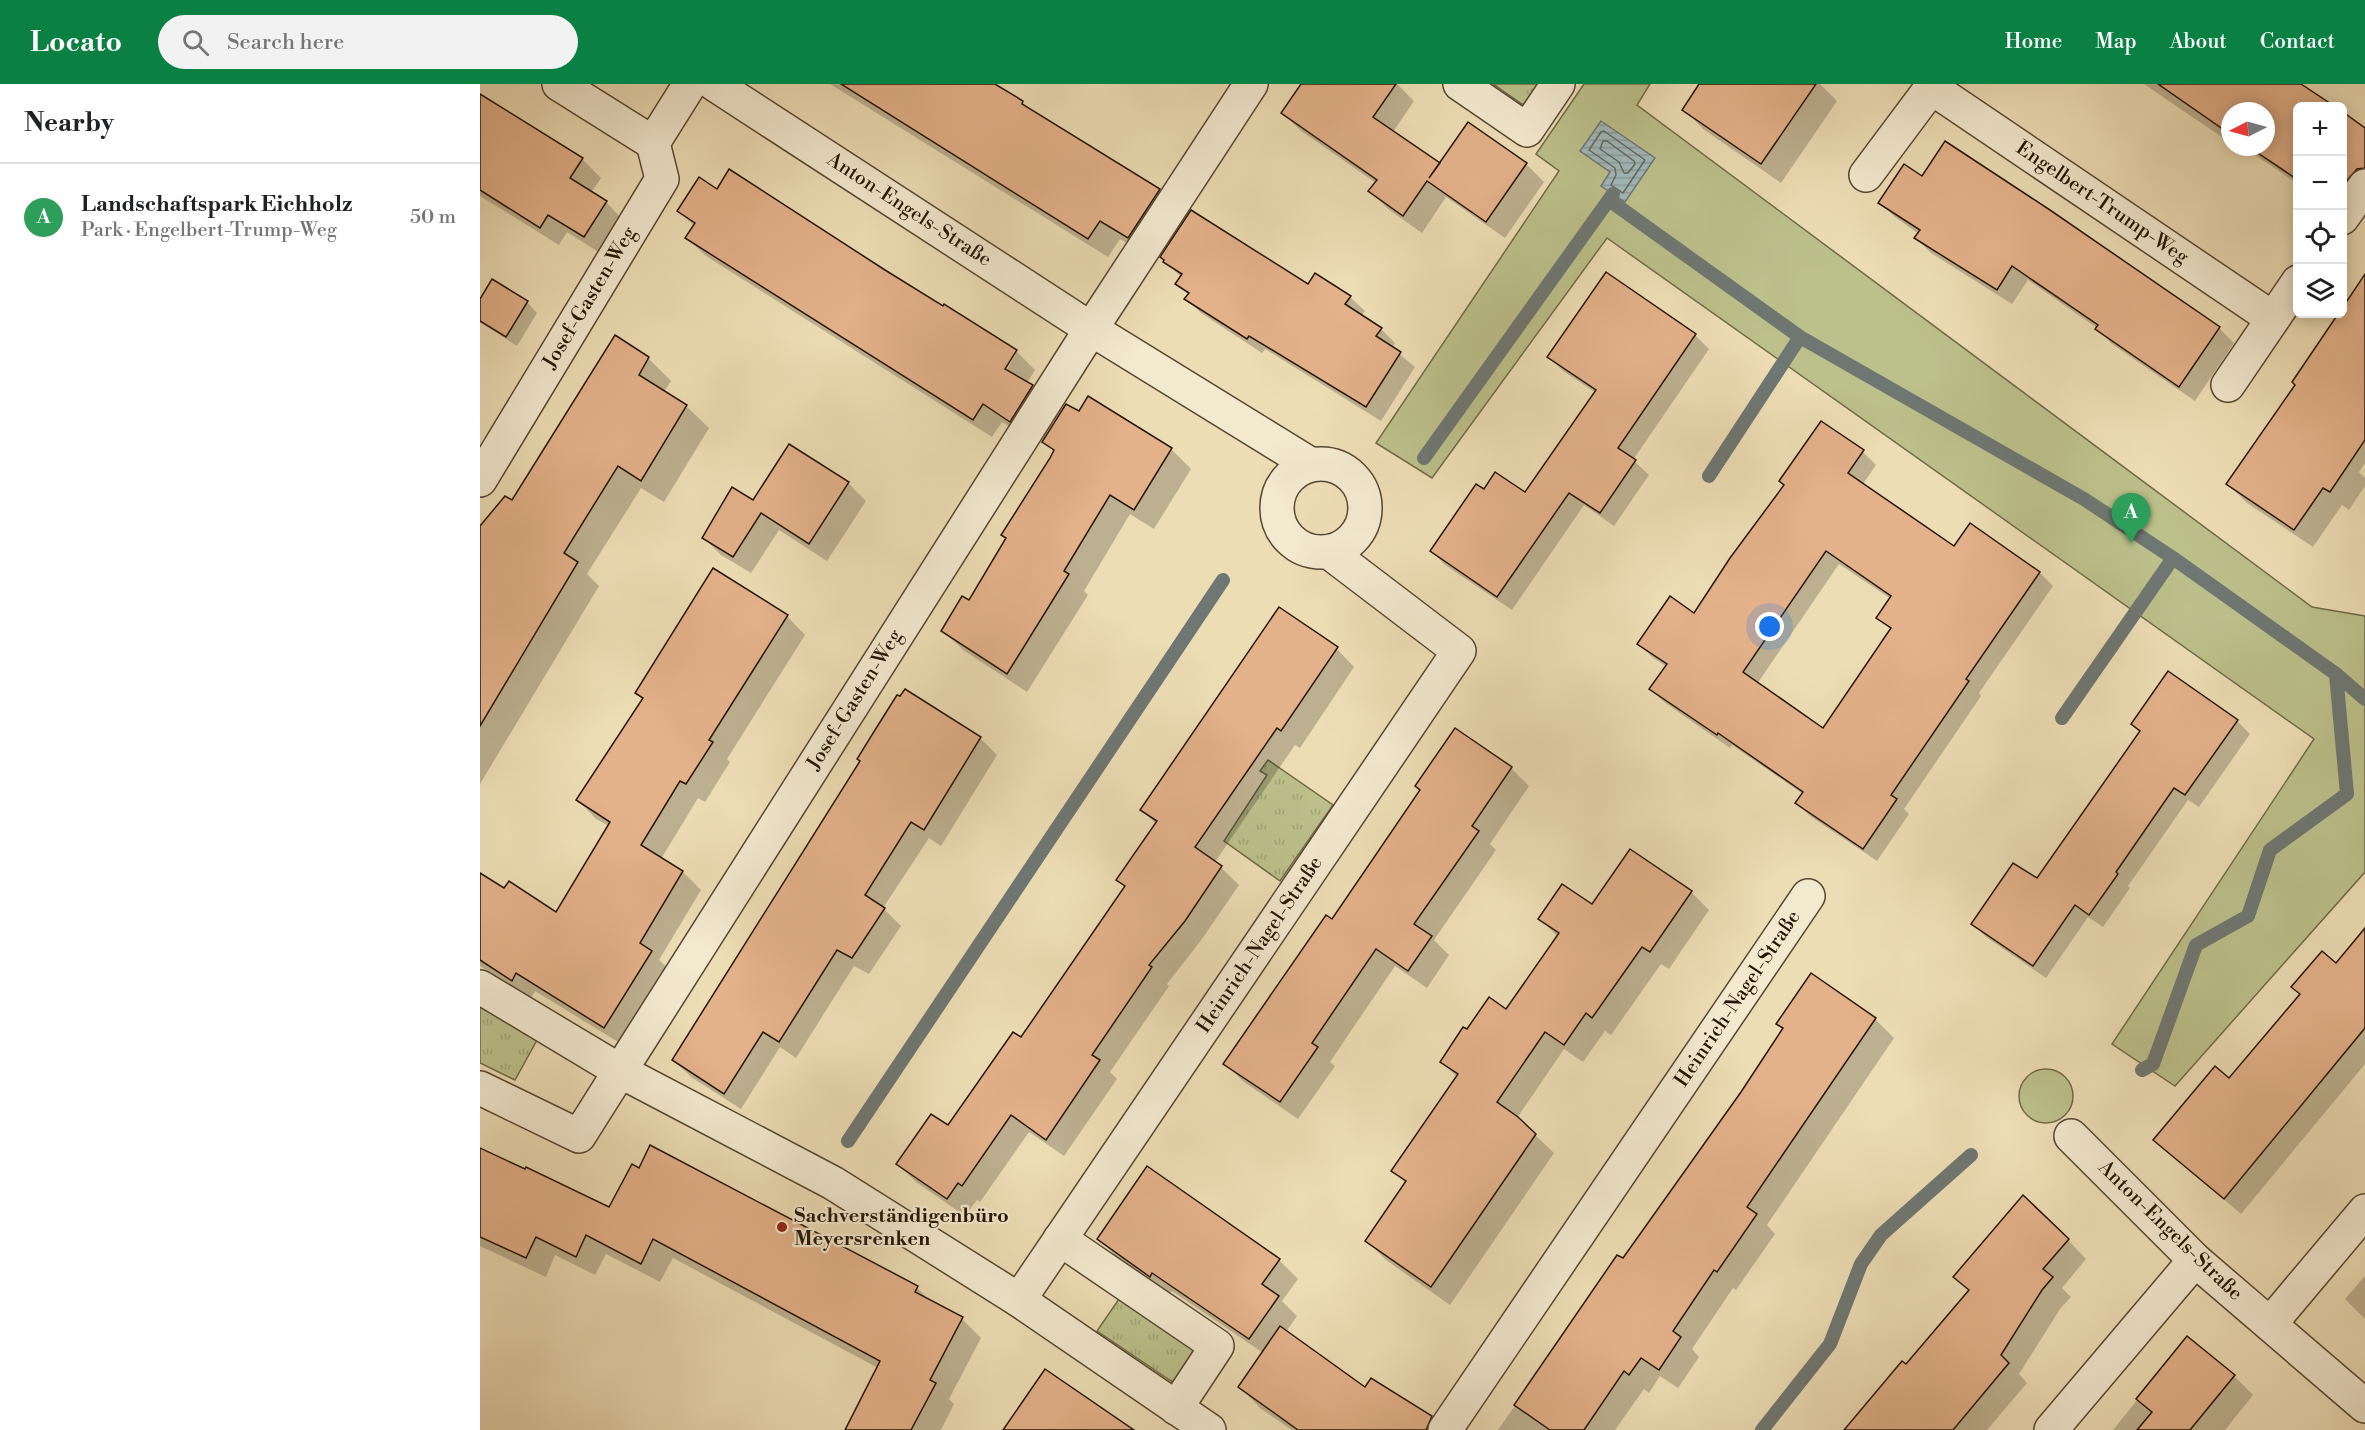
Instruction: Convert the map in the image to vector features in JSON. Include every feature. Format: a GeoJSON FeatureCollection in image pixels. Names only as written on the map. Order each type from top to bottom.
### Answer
{"type":"FeatureCollection","features":[{"type":"Feature","properties":{"kind":"street"},"geometry":{"type":"LineString","coordinates":[[559,84],[653,143],[690,84]]}},
{"type":"Feature","properties":{"kind":"street"},"geometry":{"type":"LineString","coordinates":[[1091,329],[1251,84]]}},
{"type":"Feature","properties":{"kind":"street"},"geometry":{"type":"LineString","coordinates":[[1460,84],[1527,130],[1558,84]]}},
{"type":"Feature","properties":{"kind":"street","name":"Anton-Engels-Straße"},"geometry":{"type":"LineString","coordinates":[[724,86],[1091,329],[1310,464],[1324,463],[1339,466],[1356,480],[1366,499],[1366,514],[1359,533],[1344,546],[1329,552]]}},
{"type":"Feature","properties":{"kind":"street","name":"Engelbert-Trump-Weg"},"geometry":{"type":"LineString","coordinates":[[1866,175],[1933,86],[2272,318]]}},
{"type":"Feature","properties":{"kind":"street","name":"Josef-Gasten-Weg"},"geometry":{"type":"LineString","coordinates":[[480,480],[662,180],[653,143]]}},
{"type":"Feature","properties":{"kind":"street"},"geometry":{"type":"LineString","coordinates":[[2347,212],[2365,186]]}},
{"type":"Feature","properties":{"kind":"street"},"geometry":{"type":"LineString","coordinates":[[2228,386],[2293,289]]}},
{"type":"Feature","properties":{"kind":"street","name":"Josef-Gasten-Weg"},"geometry":{"type":"LineString","coordinates":[[480,1088],[579,1136],[1091,329]]}},
{"type":"Feature","properties":{"kind":"street"},"geometry":{"type":"LineString","coordinates":[[1310,464],[1297,470],[1286,480],[1279,493],[1276,508],[1286,536],[1298,546],[1313,552],[1329,552]]}},
{"type":"Feature","properties":{"kind":"street","name":"Heinrich-Nagel-Straße"},"geometry":{"type":"LineString","coordinates":[[1019,1300],[1459,651],[1329,552]]}},
{"type":"Feature","properties":{"kind":"street","name":"Heinrich-Nagel-Straße"},"geometry":{"type":"LineString","coordinates":[[1445,1430],[1808,896]]}},
{"type":"Feature","properties":{"kind":"street"},"geometry":{"type":"LineString","coordinates":[[480,987],[620,1071],[833,1183],[1019,1300],[1209,1430]]}},
{"type":"Feature","properties":{"kind":"street","name":"Anton-Engels-Straße"},"geometry":{"type":"LineString","coordinates":[[2071,1136],[2195,1260],[2365,1406]]}},
{"type":"Feature","properties":{"kind":"street"},"geometry":{"type":"LineString","coordinates":[[2270,1324],[2365,1211]]}},
{"type":"Feature","properties":{"kind":"street"},"geometry":{"type":"LineString","coordinates":[[1060,1239],[1217,1346],[1176,1407]]}},
{"type":"Feature","properties":{"kind":"street"},"geometry":{"type":"LineString","coordinates":[[2051,1430],[2195,1260]]}},
{"type":"Feature","properties":{"kind":"green space"},"geometry":{"type":"Polygon","coordinates":[[[1493,84],[1541,84],[1526,107],[1493,84]]]}},
{"type":"Feature","properties":{"kind":"green space"},"geometry":{"type":"Polygon","coordinates":[[[1584,84],[1650,84],[1637,105],[2312,607],[2365,616],[2365,872],[2175,1086],[2112,1044],[2314,739],[1607,238],[1432,478],[1376,443],[1559,171],[1536,154],[1584,84]]]}},
{"type":"Feature","properties":{"kind":"green space"},"geometry":{"type":"Polygon","coordinates":[[[1268,760],[1333,805],[1280,881],[1224,841],[1267,775],[1260,771],[1268,760]]]}},
{"type":"Feature","properties":{"kind":"green space"},"geometry":{"type":"Polygon","coordinates":[[[480,1003],[537,1040],[515,1080],[480,1063],[480,1003]]]}},
{"type":"Feature","properties":{"kind":"green space"},"geometry":{"type":"Polygon","coordinates":[[[2046,1069],[2056,1071],[2065,1077],[2071,1086],[2073,1096],[2071,1106],[2065,1115],[2056,1121],[2046,1123],[2036,1121],[2027,1115],[2021,1106],[2019,1096],[2021,1086],[2027,1077],[2036,1071],[2046,1069]]]}},
{"type":"Feature","properties":{"kind":"green space"},"geometry":{"type":"Polygon","coordinates":[[[1121,1296],[1201,1350],[1177,1385],[1097,1331],[1121,1296]]]}},
{"type":"Feature","properties":{"kind":"water"},"geometry":{"type":"Polygon","coordinates":[[[1601,121],[1655,158],[1625,202],[1601,186],[1610,172],[1580,151],[1601,121]]]}},
{"type":"Feature","properties":{"kind":"building"},"geometry":{"type":"Polygon","coordinates":[[[841,84],[995,84],[1023,101],[1022,104],[1160,189],[1128,238],[1100,221],[1088,239],[841,84]]]}},
{"type":"Feature","properties":{"kind":"building"},"geometry":{"type":"Polygon","coordinates":[[[1301,84],[1396,84],[1373,117],[1440,163],[1468,122],[1527,163],[1486,222],[1427,181],[1403,216],[1368,191],[1377,180],[1281,113],[1301,84]]]}},
{"type":"Feature","properties":{"kind":"building"},"geometry":{"type":"Polygon","coordinates":[[[1699,84],[1816,84],[1761,164],[1682,110],[1699,84]]]}},
{"type":"Feature","properties":{"kind":"building"},"geometry":{"type":"Polygon","coordinates":[[[2158,84],[2301,84],[2328,102],[2293,102],[2293,177],[2262,156],[2275,156],[2275,102],[2221,102],[2221,128],[2158,84]]]}},
{"type":"Feature","properties":{"kind":"building"},"geometry":{"type":"Polygon","coordinates":[[[480,94],[583,158],[570,178],[607,201],[584,237],[548,215],[540,228],[480,190],[480,94]]]}},
{"type":"Feature","properties":{"kind":"building"},"geometry":{"type":"Polygon","coordinates":[[[2347,115],[2365,128],[2365,168],[2357,169],[2347,180],[2347,115]]]}},
{"type":"Feature","properties":{"kind":"building"},"geometry":{"type":"Polygon","coordinates":[[[1945,141],[2220,327],[2179,387],[2095,329],[2098,325],[2012,266],[1997,290],[1914,238],[1920,230],[1878,203],[1904,164],[1922,176],[1945,141]]]}},
{"type":"Feature","properties":{"kind":"building"},"geometry":{"type":"Polygon","coordinates":[[[729,169],[885,270],[1017,350],[1005,369],[1033,385],[1010,422],[983,404],[973,420],[685,238],[695,223],[677,211],[699,177],[717,189],[729,169]]]}},
{"type":"Feature","properties":{"kind":"building"},"geometry":{"type":"Polygon","coordinates":[[[1191,210],[1308,284],[1315,273],[1351,296],[1345,304],[1382,328],[1376,336],[1401,352],[1366,407],[1249,336],[1247,339],[1184,299],[1189,293],[1175,284],[1182,274],[1163,262],[1164,260],[1160,257],[1191,210]]]}},
{"type":"Feature","properties":{"kind":"building"},"geometry":{"type":"Polygon","coordinates":[[[1606,272],[1696,334],[1618,448],[1636,460],[1600,513],[1569,493],[1497,597],[1430,551],[1476,484],[1484,489],[1495,472],[1525,492],[1596,390],[1547,357],[1606,272]]]}},
{"type":"Feature","properties":{"kind":"building"},"geometry":{"type":"Polygon","coordinates":[[[2365,274],[2365,440],[2330,492],[2323,488],[2294,530],[2226,484],[2295,385],[2292,382],[2335,318],[2347,318],[2347,301],[2365,274]]]}},
{"type":"Feature","properties":{"kind":"building"},"geometry":{"type":"Polygon","coordinates":[[[492,279],[528,301],[506,337],[480,321],[480,299],[492,279]]]}},
{"type":"Feature","properties":{"kind":"building"},"geometry":{"type":"Polygon","coordinates":[[[615,335],[649,357],[639,375],[687,405],[641,481],[618,466],[564,553],[578,562],[480,726],[480,526],[505,496],[512,500],[615,335]]]}},
{"type":"Feature","properties":{"kind":"building"},"geometry":{"type":"Polygon","coordinates":[[[1088,396],[1172,448],[1134,510],[1110,495],[1064,571],[1069,574],[1007,674],[941,631],[962,596],[969,600],[1006,538],[1001,535],[1050,458],[1054,450],[1042,442],[1066,404],[1079,411],[1088,396]]]}},
{"type":"Feature","properties":{"kind":"building"},"geometry":{"type":"Polygon","coordinates":[[[1821,421],[1864,450],[1848,473],[1954,546],[1970,523],[2040,572],[1966,679],[1969,681],[1891,795],[1897,799],[1863,849],[1795,803],[1803,792],[1649,689],[1667,664],[1637,644],[1670,596],[1694,613],[1730,558],[1784,485],[1779,481],[1821,421]],[[1826,551],[1743,672],[1823,728],[1891,628],[1876,618],[1891,596],[1826,551]]]}},
{"type":"Feature","properties":{"kind":"building"},"geometry":{"type":"Polygon","coordinates":[[[789,444],[849,482],[809,544],[761,513],[733,557],[702,538],[732,487],[753,500],[789,444]]]}},
{"type":"Feature","properties":{"kind":"building"},"geometry":{"type":"Polygon","coordinates":[[[713,568],[788,615],[709,740],[713,742],[686,784],[680,781],[641,845],[683,871],[640,943],[652,951],[604,1028],[516,973],[512,981],[480,960],[480,873],[504,888],[509,881],[556,912],[610,822],[576,800],[643,698],[635,693],[713,568]]]}},
{"type":"Feature","properties":{"kind":"building"},"geometry":{"type":"Polygon","coordinates":[[[1279,607],[1338,647],[1281,731],[1277,728],[1195,847],[1222,866],[1185,921],[1149,965],[1152,967],[1092,1055],[1100,1060],[1046,1140],[1011,1115],[962,1186],[958,1183],[947,1199],[896,1164],[931,1114],[948,1125],[1013,1032],[1021,1037],[1125,886],[1116,880],[1157,821],[1140,810],[1279,607]]]}},
{"type":"Feature","properties":{"kind":"building"},"geometry":{"type":"Polygon","coordinates":[[[2168,671],[2238,720],[2185,795],[2174,788],[2089,915],[2075,905],[2033,966],[1971,924],[2013,863],[2037,878],[2140,731],[2131,724],[2168,671]]]}},
{"type":"Feature","properties":{"kind":"building"},"geometry":{"type":"Polygon","coordinates":[[[905,689],[981,737],[924,830],[911,822],[865,895],[885,908],[852,958],[837,950],[779,1042],[763,1032],[724,1094],[672,1060],[860,761],[857,759],[875,730],[897,695],[900,696],[905,689]]]}},
{"type":"Feature","properties":{"kind":"building"},"geometry":{"type":"Polygon","coordinates":[[[1455,728],[1512,767],[1472,826],[1479,831],[1414,924],[1432,936],[1408,971],[1376,949],[1312,1043],[1318,1047],[1280,1102],[1223,1064],[1326,915],[1332,919],[1420,790],[1415,786],[1455,728]]]}},
{"type":"Feature","properties":{"kind":"building"},"geometry":{"type":"Polygon","coordinates":[[[1630,849],[1692,891],[1650,952],[1642,947],[1592,1018],[1586,1013],[1564,1045],[1545,1032],[1497,1102],[1536,1134],[1431,1287],[1365,1241],[1406,1181],[1391,1171],[1458,1074],[1440,1062],[1463,1027],[1467,1029],[1489,997],[1506,1009],[1559,933],[1538,919],[1562,884],[1592,904],[1630,849]]]}},
{"type":"Feature","properties":{"kind":"building"},"geometry":{"type":"Polygon","coordinates":[[[2365,928],[2365,1028],[2224,1199],[2153,1140],[2215,1066],[2229,1078],[2300,994],[2291,987],[2322,951],[2336,963],[2365,928]]]}},
{"type":"Feature","properties":{"kind":"building"},"geometry":{"type":"Polygon","coordinates":[[[1811,973],[1876,1018],[1747,1207],[1757,1214],[1717,1272],[1714,1270],[1673,1331],[1681,1337],[1659,1370],[1641,1358],[1629,1375],[1624,1371],[1584,1430],[1550,1430],[1514,1405],[1617,1255],[1623,1258],[1741,1092],[1783,1028],[1776,1024],[1811,973]]]}},
{"type":"Feature","properties":{"kind":"building"},"geometry":{"type":"Polygon","coordinates":[[[650,1145],[918,1286],[915,1292],[963,1317],[930,1380],[936,1383],[911,1430],[845,1430],[880,1361],[653,1239],[641,1264],[586,1235],[576,1257],[536,1237],[526,1258],[480,1237],[480,1148],[525,1169],[526,1167],[609,1207],[632,1164],[639,1168],[650,1145]]]}},
{"type":"Feature","properties":{"kind":"building"},"geometry":{"type":"Polygon","coordinates":[[[1147,1166],[1280,1259],[1262,1284],[1279,1296],[1249,1339],[1152,1273],[1150,1277],[1097,1239],[1147,1166]]]}},
{"type":"Feature","properties":{"kind":"building"},"geometry":{"type":"Polygon","coordinates":[[[2023,1195],[2069,1239],[2043,1269],[2053,1277],[2042,1290],[2001,1355],[2009,1363],[1953,1430],[1844,1430],[1902,1361],[1906,1364],[1969,1290],[1953,1277],[2023,1195]]]}},
{"type":"Feature","properties":{"kind":"building"},"geometry":{"type":"Polygon","coordinates":[[[1280,1326],[1365,1387],[1371,1378],[1432,1416],[1426,1430],[1298,1430],[1238,1387],[1280,1326]]]}},
{"type":"Feature","properties":{"kind":"building"},"geometry":{"type":"Polygon","coordinates":[[[2187,1336],[2235,1375],[2190,1430],[2137,1430],[2152,1412],[2136,1399],[2187,1336]]]}},
{"type":"Feature","properties":{"kind":"building"},"geometry":{"type":"Polygon","coordinates":[[[1045,1369],[1134,1430],[1003,1430],[1045,1369]]]}},
{"type":"Feature","properties":{"kind":"waterway"},"geometry":{"type":"LineString","coordinates":[[1424,458],[1613,194]]}},
{"type":"Feature","properties":{"kind":"waterway"},"geometry":{"type":"LineString","coordinates":[[1609,200],[1800,337],[2084,499],[2173,558],[2336,674]]}},
{"type":"Feature","properties":{"kind":"waterway"},"geometry":{"type":"LineString","coordinates":[[1709,476],[1800,337]]}},
{"type":"Feature","properties":{"kind":"waterway"},"geometry":{"type":"LineString","coordinates":[[2062,718],[2173,558]]}},
{"type":"Feature","properties":{"kind":"waterway"},"geometry":{"type":"LineString","coordinates":[[848,1141],[1223,580]]}},
{"type":"Feature","properties":{"kind":"waterway"},"geometry":{"type":"LineString","coordinates":[[2142,1070],[2153,1064],[2196,945],[2248,916],[2270,850],[2347,794],[2336,674],[2365,699]]}},
{"type":"Feature","properties":{"kind":"waterway"},"geometry":{"type":"LineString","coordinates":[[1762,1430],[1830,1344],[1861,1264],[1881,1235],[1971,1155]]}},
{"type":"Feature","properties":{"kind":"place","name":"Landschaftspark Eichholz"},"geometry":{"type":"Point","coordinates":[2131,543]}},
{"type":"Feature","properties":{"kind":"place","name":"Sachverständigenbüro Meyersrenken"},"geometry":{"type":"Point","coordinates":[782,1227]}}]}
